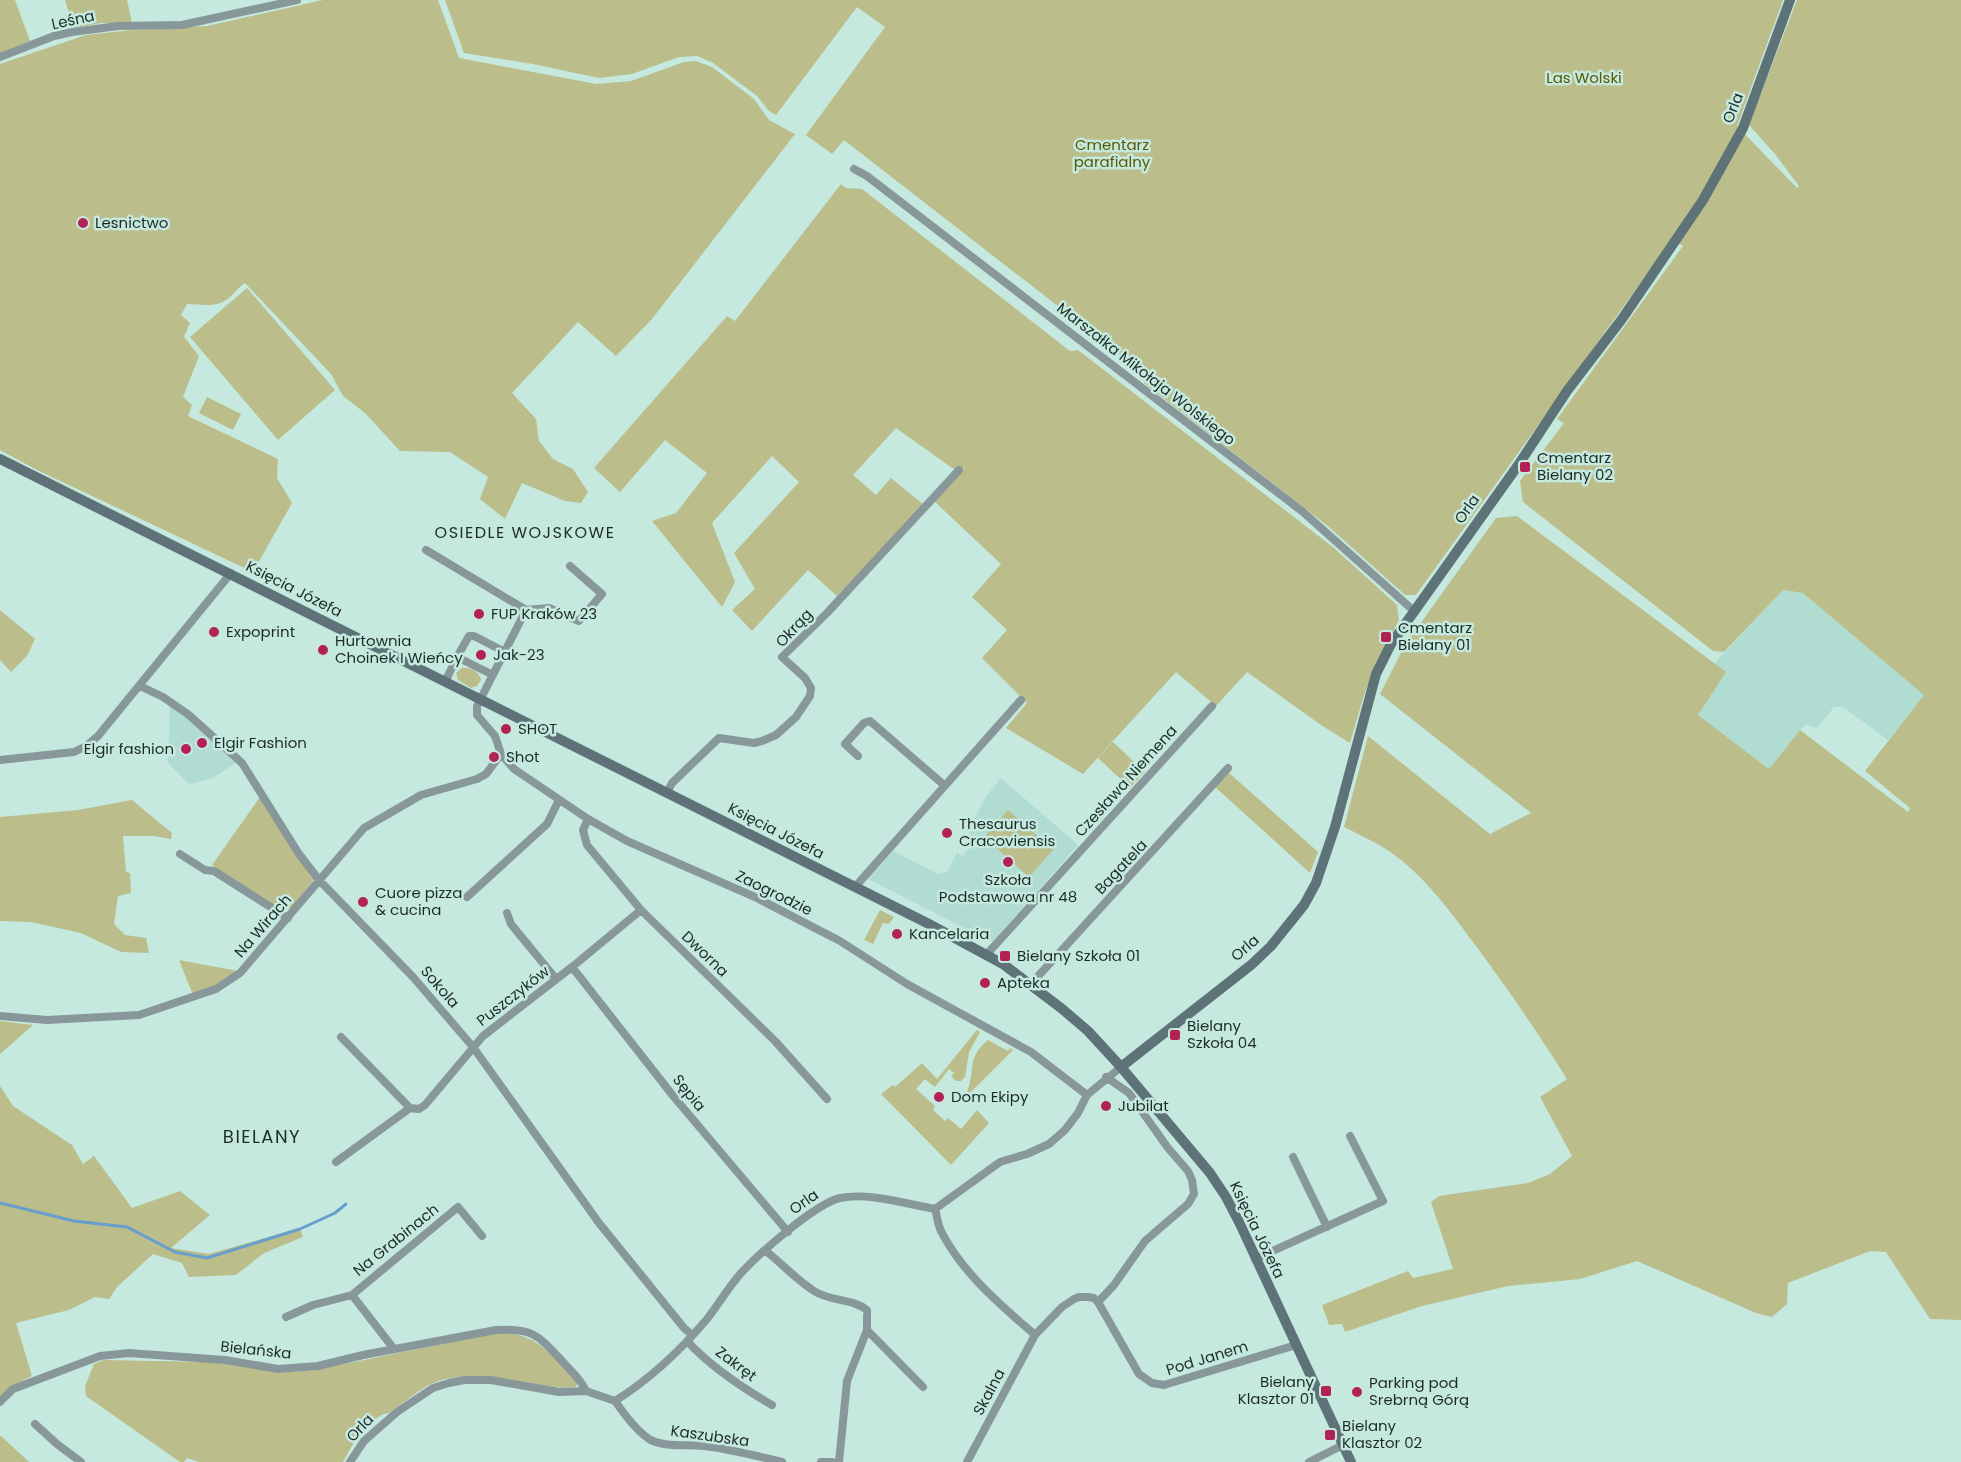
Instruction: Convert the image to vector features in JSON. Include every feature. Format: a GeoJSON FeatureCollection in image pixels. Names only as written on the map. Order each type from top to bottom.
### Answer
{"type":"FeatureCollection","features":[{"type":"Feature","properties":{"kind":"street","name":"Leśna"},"geometry":{"type":"LineString","coordinates":[[0,57],[54,36],[72,32],[118,26],[182,25],[297,0]]}},
{"type":"Feature","properties":{"kind":"street","name":"Orla"},"geometry":{"type":"LineString","coordinates":[[350,1462],[364,1442],[397,1412],[433,1388],[449,1383],[464,1380],[491,1380],[559,1392],[586,1391],[615,1401],[638,1387],[690,1338],[741,1273],[823,1205],[841,1198],[864,1197],[935,1209],[1000,1162],[1027,1154],[1049,1144],[1065,1130],[1078,1113],[1087,1095],[1106,1077],[1132,1060],[1251,965],[1271,946],[1304,905],[1316,883],[1335,827],[1376,674],[1391,644],[1519,464],[1567,392],[1622,319],[1703,200],[1743,128],[1790,0]]}},
{"type":"Feature","properties":{"kind":"street","name":"Marszałka Mikołaja Wolskiego"},"geometry":{"type":"LineString","coordinates":[[854,169],[886,190],[1304,512],[1414,611]]}},
{"type":"Feature","properties":{"kind":"street","name":"Księcia Józefa"},"geometry":{"type":"LineString","coordinates":[[0,459],[987,954],[1031,984],[1088,1031],[1121,1066],[1210,1173],[1240,1224],[1351,1462]]}},
{"type":"Feature","properties":{"kind":"street","name":"Okrąg"},"geometry":{"type":"LineString","coordinates":[[667,793],[672,783],[719,738],[754,743],[776,735],[791,723],[810,696],[811,688],[805,678],[782,657],[827,613],[959,470]]}},
{"type":"Feature","properties":{"kind":"street"},"geometry":{"type":"LineString","coordinates":[[426,550],[526,610],[549,608],[579,621],[602,594],[570,566]]}},
{"type":"Feature","properties":{"kind":"street"},"geometry":{"type":"LineString","coordinates":[[0,760],[74,752],[99,736],[231,573]]}},
{"type":"Feature","properties":{"kind":"street"},"geometry":{"type":"LineString","coordinates":[[480,699],[526,610]]}},
{"type":"Feature","properties":{"kind":"street"},"geometry":{"type":"LineString","coordinates":[[445,682],[469,636],[474,636],[505,652]]}},
{"type":"Feature","properties":{"kind":"street"},"geometry":{"type":"LineString","coordinates":[[457,657],[493,675]]}},
{"type":"Feature","properties":{"kind":"street","name":"Sokola"},"geometry":{"type":"LineString","coordinates":[[140,686],[163,697],[189,715],[242,763],[299,854],[320,881],[413,976],[473,1047],[599,1223],[690,1338]]}},
{"type":"Feature","properties":{"kind":"street","name":"Zaogrodzie"},"geometry":{"type":"LineString","coordinates":[[480,699],[477,715],[495,736],[501,754],[514,769],[588,819],[627,841],[755,897],[840,941],[907,984],[1031,1052],[1087,1095]]}},
{"type":"Feature","properties":{"kind":"street"},"geometry":{"type":"LineString","coordinates":[[855,887],[1021,700]]}},
{"type":"Feature","properties":{"kind":"street","name":"Czesława Niemena"},"geometry":{"type":"LineString","coordinates":[[987,954],[1212,706]]}},
{"type":"Feature","properties":{"kind":"street"},"geometry":{"type":"LineString","coordinates":[[858,756],[845,744],[864,723],[870,721],[944,785]]}},
{"type":"Feature","properties":{"kind":"street","name":"Na Wirach"},"geometry":{"type":"LineString","coordinates":[[0,1016],[47,1020],[139,1015],[216,989],[240,973],[320,881],[346,846],[373,822],[421,795],[477,779],[486,774],[501,754]]}},
{"type":"Feature","properties":{"kind":"street","name":"Bagatela"},"geometry":{"type":"LineString","coordinates":[[1031,984],[1228,768]]}},
{"type":"Feature","properties":{"kind":"street"},"geometry":{"type":"LineString","coordinates":[[467,897],[547,824],[559,800]]}},
{"type":"Feature","properties":{"kind":"street","name":"Dworna"},"geometry":{"type":"LineString","coordinates":[[588,819],[583,830],[587,845],[641,910],[775,1041],[827,1099]]}},
{"type":"Feature","properties":{"kind":"street"},"geometry":{"type":"LineString","coordinates":[[180,854],[205,870],[214,871],[288,918]]}},
{"type":"Feature","properties":{"kind":"street","name":"Puszczyków"},"geometry":{"type":"LineString","coordinates":[[336,1162],[410,1108],[419,1109],[425,1105],[473,1047],[641,910]]}},
{"type":"Feature","properties":{"kind":"street"},"geometry":{"type":"LineString","coordinates":[[507,913],[511,924],[556,979]]}},
{"type":"Feature","properties":{"kind":"street","name":"Sępia"},"geometry":{"type":"LineString","coordinates":[[572,967],[674,1097],[789,1232]]}},
{"type":"Feature","properties":{"kind":"street"},"geometry":{"type":"LineString","coordinates":[[341,1037],[410,1108]]}},
{"type":"Feature","properties":{"kind":"street"},"geometry":{"type":"LineString","coordinates":[[935,1209],[941,1230],[962,1263],[993,1297],[1035,1335],[1062,1307],[1074,1299],[1088,1297],[1098,1302],[1114,1285],[1146,1241],[1188,1204],[1194,1194],[1188,1171],[1168,1148],[1128,1093],[1106,1077]]}},
{"type":"Feature","properties":{"kind":"street"},"geometry":{"type":"LineString","coordinates":[[1255,1259],[1383,1202],[1350,1136]]}},
{"type":"Feature","properties":{"kind":"street"},"geometry":{"type":"LineString","coordinates":[[1293,1157],[1327,1227]]}},
{"type":"Feature","properties":{"kind":"street","name":"Na Grabinach"},"geometry":{"type":"LineString","coordinates":[[285,1317],[313,1305],[352,1295],[458,1207],[482,1236]]}},
{"type":"Feature","properties":{"kind":"street"},"geometry":{"type":"LineString","coordinates":[[766,1251],[813,1291],[832,1299],[858,1302],[867,1310],[867,1330],[847,1381],[839,1462]]}},
{"type":"Feature","properties":{"kind":"street","name":"Na Grabinach"},"geometry":{"type":"LineString","coordinates":[[352,1295],[394,1349]]}},
{"type":"Feature","properties":{"kind":"street","name":"Pod Janem"},"geometry":{"type":"LineString","coordinates":[[1098,1302],[1139,1374],[1152,1383],[1164,1385],[1296,1345]]}},
{"type":"Feature","properties":{"kind":"street","name":"Bielańska"},"geometry":{"type":"LineString","coordinates":[[0,1402],[13,1389],[100,1356],[129,1353],[225,1360],[278,1369],[318,1366],[394,1349],[496,1330],[516,1329],[537,1336],[549,1346],[582,1383],[586,1391]]}},
{"type":"Feature","properties":{"kind":"street"},"geometry":{"type":"LineString","coordinates":[[867,1330],[923,1387]]}},
{"type":"Feature","properties":{"kind":"street","name":"Skalna"},"geometry":{"type":"LineString","coordinates":[[967,1462],[1035,1335]]}},
{"type":"Feature","properties":{"kind":"street","name":"Zakręt"},"geometry":{"type":"LineString","coordinates":[[690,1338],[723,1373],[772,1405]]}},
{"type":"Feature","properties":{"kind":"street","name":"Kaszubska"},"geometry":{"type":"LineString","coordinates":[[615,1401],[636,1428],[651,1440],[665,1444],[714,1448],[782,1462]]}},
{"type":"Feature","properties":{"kind":"street"},"geometry":{"type":"LineString","coordinates":[[35,1424],[81,1462]]}},
{"type":"Feature","properties":{"kind":"street"},"geometry":{"type":"LineString","coordinates":[[1309,1462],[1343,1445]]}},
{"type":"Feature","properties":{"kind":"street"},"geometry":{"type":"LineString","coordinates":[[821,1462],[832,1462]]}},
{"type":"Feature","properties":{"kind":"shaded area"},"geometry":{"type":"Polygon","coordinates":[[[1783,590],[1803,593],[1925,695],[1888,740],[1843,707],[1834,707],[1817,728],[1807,724],[1800,730],[1769,769],[1698,715],[1725,673],[1714,664],[1783,590]]]}},
{"type":"Feature","properties":{"kind":"shaded area","name":"Elgir Fashion"},"geometry":{"type":"Polygon","coordinates":[[[170,702],[228,753],[236,763],[211,779],[189,784],[168,763],[170,702]]]}},
{"type":"Feature","properties":{"kind":"shaded area","name":"Szkoła Podstawowa nr 48"},"geometry":{"type":"Polygon","coordinates":[[[1001,778],[1078,845],[992,942],[868,879],[893,851],[938,874],[948,871],[957,852],[962,856],[977,841],[968,832],[985,798],[1001,778]]]}},
{"type":"Feature","properties":{"kind":"green space"},"geometry":{"type":"Polygon","coordinates":[[[0,0],[15,0],[30,41],[0,53],[0,0]]]}},
{"type":"Feature","properties":{"kind":"green space"},"geometry":{"type":"Polygon","coordinates":[[[65,0],[127,0],[132,23],[101,23],[74,28],[65,0]]]}},
{"type":"Feature","properties":{"kind":"green space"},"geometry":{"type":"Polygon","coordinates":[[[323,0],[438,0],[459,58],[596,84],[631,81],[684,62],[696,61],[712,67],[754,99],[769,120],[795,134],[652,319],[616,356],[578,322],[512,393],[536,419],[539,441],[553,459],[573,469],[588,492],[581,503],[565,501],[522,483],[505,519],[480,499],[488,477],[450,452],[400,451],[365,413],[343,396],[331,374],[245,283],[222,302],[212,305],[187,304],[181,315],[190,323],[184,337],[199,356],[183,397],[192,405],[188,416],[278,459],[277,478],[292,503],[253,572],[37,470],[0,450],[0,64],[86,35],[207,26],[323,0]]]}},
{"type":"Feature","properties":{"kind":"green space"},"geometry":{"type":"Polygon","coordinates":[[[445,0],[1783,0],[1737,126],[1797,188],[1799,186],[1775,154],[1749,125],[1797,0],[1961,0],[1961,1320],[1930,1319],[1886,1252],[1870,1251],[1788,1283],[1787,1304],[1772,1317],[1756,1313],[1637,1261],[1580,1279],[1508,1286],[1422,1306],[1345,1332],[1342,1324],[1329,1325],[1322,1305],[1408,1271],[1413,1278],[1453,1269],[1431,1202],[1439,1196],[1528,1183],[1550,1174],[1572,1156],[1540,1097],[1567,1079],[1534,1028],[1455,918],[1421,878],[1395,855],[1344,827],[1368,736],[1490,834],[1531,813],[1380,694],[1405,645],[1496,518],[1517,516],[1726,672],[1698,715],[1769,769],[1800,730],[1908,812],[1910,808],[1865,771],[1924,695],[1803,593],[1783,590],[1724,652],[1713,651],[1523,502],[1520,481],[1564,423],[1557,419],[1683,246],[1672,239],[1416,595],[1405,595],[1329,527],[1144,383],[1144,373],[844,140],[832,154],[806,135],[885,27],[857,7],[776,115],[768,110],[757,96],[713,63],[697,56],[679,57],[632,74],[599,78],[464,53],[445,0]]]}},
{"type":"Feature","properties":{"kind":"green space"},"geometry":{"type":"Polygon","coordinates":[[[841,184],[846,188],[862,189],[1070,351],[1078,350],[1334,548],[1397,605],[1399,620],[1377,661],[1350,743],[1247,672],[1216,706],[1176,672],[1083,774],[1006,728],[1027,703],[982,658],[1007,630],[972,597],[1001,564],[934,501],[965,467],[955,470],[896,428],[853,475],[876,495],[891,478],[924,505],[837,596],[808,570],[752,631],[732,610],[755,589],[734,553],[799,482],[772,456],[712,523],[735,582],[722,607],[652,521],[676,513],[707,473],[665,440],[620,492],[594,468],[727,316],[735,321],[841,184]]]}},
{"type":"Feature","properties":{"kind":"green space"},"geometry":{"type":"Polygon","coordinates":[[[247,288],[335,390],[278,440],[190,337],[247,288]]]}},
{"type":"Feature","properties":{"kind":"green space"},"geometry":{"type":"Polygon","coordinates":[[[207,397],[241,414],[233,430],[199,413],[207,397]]]}},
{"type":"Feature","properties":{"kind":"green space"},"geometry":{"type":"Polygon","coordinates":[[[0,610],[35,639],[27,656],[11,672],[0,660],[0,610]]]}},
{"type":"Feature","properties":{"kind":"green space"},"geometry":{"type":"Polygon","coordinates":[[[462,668],[477,672],[481,680],[477,686],[471,688],[458,680],[456,673],[462,668]]]}},
{"type":"Feature","properties":{"kind":"green space"},"geometry":{"type":"Polygon","coordinates":[[[1113,742],[1145,772],[1130,788],[1098,758],[1113,742]]]}},
{"type":"Feature","properties":{"kind":"green space"},"geometry":{"type":"Polygon","coordinates":[[[1228,772],[1318,852],[1310,873],[1215,787],[1228,772]]]}},
{"type":"Feature","properties":{"kind":"green space"},"geometry":{"type":"Polygon","coordinates":[[[260,797],[314,880],[291,908],[281,910],[212,865],[260,797]]]}},
{"type":"Feature","properties":{"kind":"green space"},"geometry":{"type":"Polygon","coordinates":[[[132,800],[172,833],[171,839],[154,836],[123,836],[126,872],[130,873],[131,893],[118,896],[114,924],[125,935],[146,938],[149,953],[121,952],[81,933],[31,922],[0,921],[0,817],[78,810],[132,800]]]}},
{"type":"Feature","properties":{"kind":"green space"},"geometry":{"type":"Polygon","coordinates":[[[1008,810],[1053,850],[1029,877],[984,837],[1008,810]]]}},
{"type":"Feature","properties":{"kind":"green space"},"geometry":{"type":"Polygon","coordinates":[[[880,910],[894,917],[889,924],[883,923],[873,944],[864,940],[880,910]]]}},
{"type":"Feature","properties":{"kind":"green space"},"geometry":{"type":"Polygon","coordinates":[[[179,960],[238,971],[216,985],[193,995],[179,960]]]}},
{"type":"Feature","properties":{"kind":"green space"},"geometry":{"type":"Polygon","coordinates":[[[0,1021],[33,1025],[0,1054],[0,1021]]]}},
{"type":"Feature","properties":{"kind":"green space"},"geometry":{"type":"Polygon","coordinates":[[[977,1030],[980,1032],[969,1052],[965,1077],[961,1081],[956,1081],[951,1076],[954,1073],[949,1069],[935,1087],[925,1079],[916,1089],[935,1106],[933,1110],[945,1121],[948,1118],[961,1129],[977,1110],[989,1123],[951,1165],[881,1094],[893,1085],[895,1087],[922,1063],[937,1079],[977,1030]]]}},
{"type":"Feature","properties":{"kind":"green space"},"geometry":{"type":"Polygon","coordinates":[[[988,1040],[1008,1051],[1010,1048],[1013,1050],[968,1095],[974,1058],[981,1046],[988,1040]]]}},
{"type":"Feature","properties":{"kind":"green space"},"geometry":{"type":"Polygon","coordinates":[[[0,1086],[13,1106],[72,1145],[83,1164],[94,1156],[132,1208],[180,1191],[210,1215],[171,1248],[209,1254],[300,1228],[303,1237],[264,1253],[236,1275],[189,1277],[182,1263],[153,1254],[117,1287],[109,1299],[95,1297],[69,1310],[16,1323],[32,1376],[12,1386],[0,1397],[0,1086]]]}},
{"type":"Feature","properties":{"kind":"green space"},"geometry":{"type":"Polygon","coordinates":[[[496,1333],[524,1337],[538,1344],[572,1375],[578,1384],[575,1387],[561,1388],[473,1376],[438,1381],[368,1425],[343,1462],[199,1462],[187,1458],[184,1462],[180,1462],[86,1396],[85,1386],[94,1364],[103,1360],[208,1362],[278,1373],[315,1370],[496,1333]]]}},
{"type":"Feature","properties":{"kind":"green space"},"geometry":{"type":"Polygon","coordinates":[[[1,1436],[29,1462],[0,1462],[1,1436]]]}},
{"type":"Feature","properties":{"kind":"waterway"},"geometry":{"type":"LineString","coordinates":[[0,1203],[74,1221],[127,1227],[175,1252],[207,1258],[300,1229],[335,1213],[346,1204]]}},
{"type":"Feature","properties":{"kind":"place","name":"Lesnictwo"},"geometry":{"type":"Point","coordinates":[83,223]}},
{"type":"Feature","properties":{"kind":"place","name":"Cmentarz Bielany 02"},"geometry":{"type":"Point","coordinates":[1525,467]}},
{"type":"Feature","properties":{"kind":"place","name":"FUP Kraków 23"},"geometry":{"type":"Point","coordinates":[479,614]}},
{"type":"Feature","properties":{"kind":"place","name":"Expoprint"},"geometry":{"type":"Point","coordinates":[214,632]}},
{"type":"Feature","properties":{"kind":"place","name":"Cmentarz Bielany 01"},"geometry":{"type":"Point","coordinates":[1386,637]}},
{"type":"Feature","properties":{"kind":"place","name":"Hurtownia Choinek I Wieńcy"},"geometry":{"type":"Point","coordinates":[323,650]}},
{"type":"Feature","properties":{"kind":"place","name":"Jak-23"},"geometry":{"type":"Point","coordinates":[481,655]}},
{"type":"Feature","properties":{"kind":"place","name":"SHOT"},"geometry":{"type":"Point","coordinates":[506,729]}},
{"type":"Feature","properties":{"kind":"place","name":"Elgir Fashion"},"geometry":{"type":"Point","coordinates":[202,743]}},
{"type":"Feature","properties":{"kind":"place","name":"Elgir fashion"},"geometry":{"type":"Point","coordinates":[186,749]}},
{"type":"Feature","properties":{"kind":"place","name":"Shot"},"geometry":{"type":"Point","coordinates":[494,757]}},
{"type":"Feature","properties":{"kind":"place","name":"Thesaurus Cracoviensis"},"geometry":{"type":"Point","coordinates":[947,833]}},
{"type":"Feature","properties":{"kind":"place","name":"Szkoła Podstawowa nr 48"},"geometry":{"type":"Point","coordinates":[1008,862]}},
{"type":"Feature","properties":{"kind":"place","name":"Cuore pizza & cucina"},"geometry":{"type":"Point","coordinates":[363,902]}},
{"type":"Feature","properties":{"kind":"place","name":"Kancelaria"},"geometry":{"type":"Point","coordinates":[897,934]}},
{"type":"Feature","properties":{"kind":"place","name":"Bielany Szkoła 01"},"geometry":{"type":"Point","coordinates":[1005,956]}},
{"type":"Feature","properties":{"kind":"place","name":"Apteka"},"geometry":{"type":"Point","coordinates":[985,983]}},
{"type":"Feature","properties":{"kind":"place","name":"Bielany Szkoła 04"},"geometry":{"type":"Point","coordinates":[1175,1035]}},
{"type":"Feature","properties":{"kind":"place","name":"Dom Ekipy"},"geometry":{"type":"Point","coordinates":[939,1097]}},
{"type":"Feature","properties":{"kind":"place","name":"Jubilat"},"geometry":{"type":"Point","coordinates":[1106,1106]}},
{"type":"Feature","properties":{"kind":"place","name":"Bielany Klasztor 01"},"geometry":{"type":"Point","coordinates":[1326,1391]}},
{"type":"Feature","properties":{"kind":"place","name":"Parking pod Srebrną Górą"},"geometry":{"type":"Point","coordinates":[1357,1392]}},
{"type":"Feature","properties":{"kind":"place","name":"Bielany Klasztor 02"},"geometry":{"type":"Point","coordinates":[1330,1435]}},
{"type":"Feature","properties":{"kind":"district","name":"OSIEDLE WOJSKOWE"},"geometry":{"type":"Point","coordinates":[525,532]}},
{"type":"Feature","properties":{"kind":"district","name":"BIELANY"},"geometry":{"type":"Point","coordinates":[262,1137]}},
{"type":"Feature","properties":{"kind":"park label","name":"Las Wolski"},"geometry":{"type":"Point","coordinates":[1584,78]}},
{"type":"Feature","properties":{"kind":"park label","name":"Cmentarz parafialny"},"geometry":{"type":"Point","coordinates":[1112,154]}}]}
